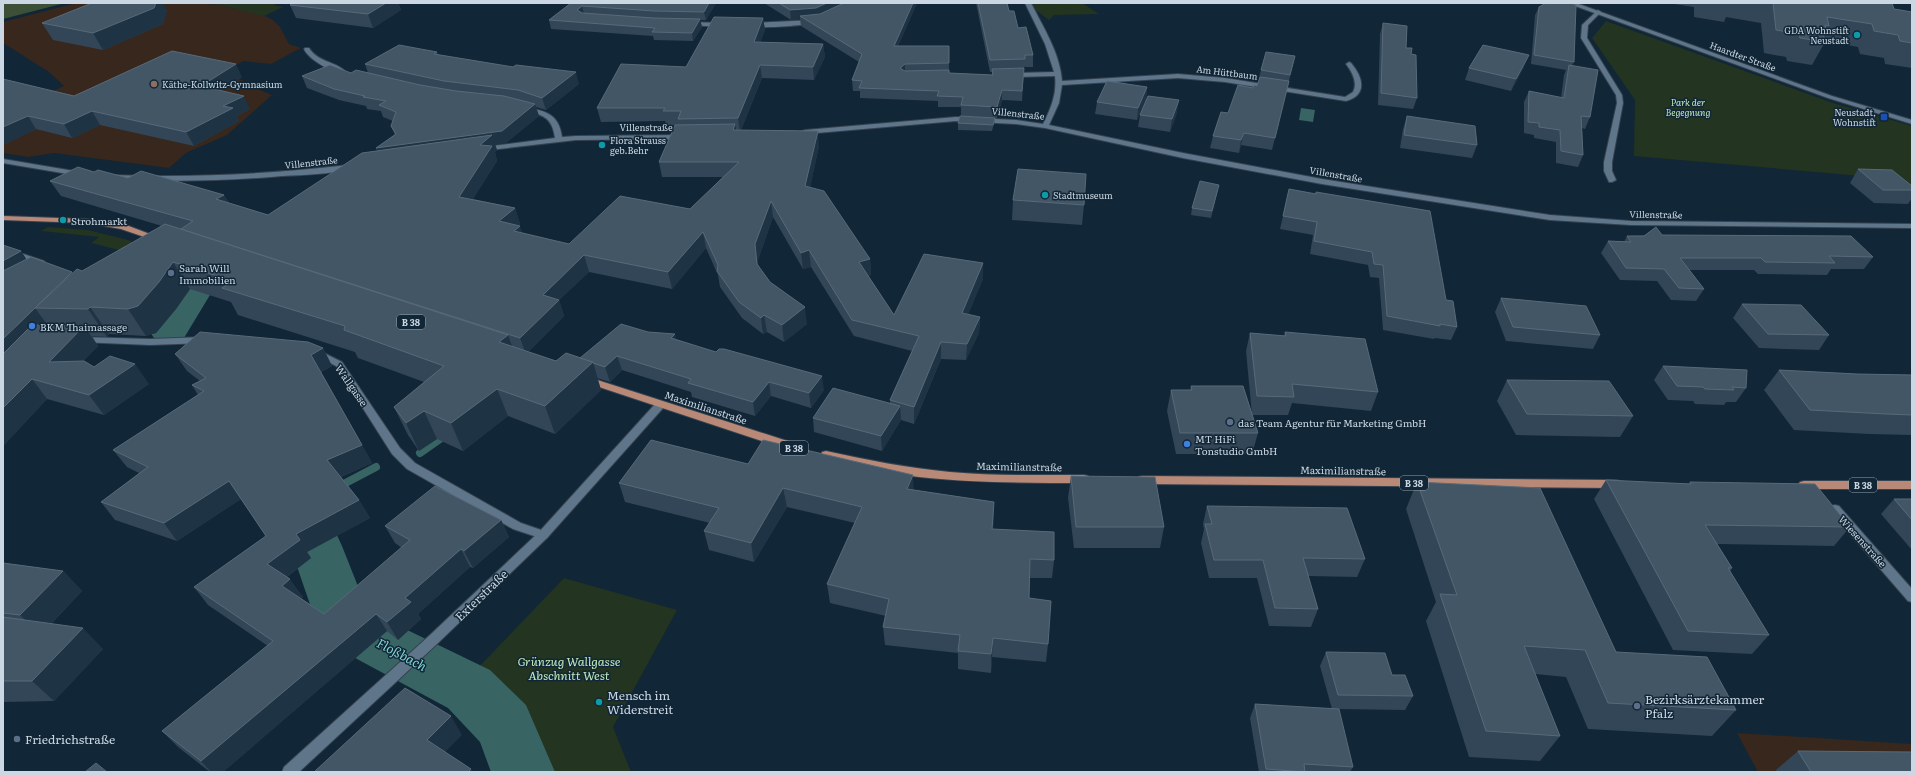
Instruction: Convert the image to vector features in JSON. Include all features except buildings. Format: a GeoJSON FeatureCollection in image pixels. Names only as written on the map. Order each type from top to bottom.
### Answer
{"type":"FeatureCollection","features":[{"type":"Feature","properties":{"kind":"main road"},"geometry":{"type":"LineString","coordinates":[[3,218],[87,221],[123,227],[165,241]]}},
{"type":"Feature","properties":{"kind":"main road","name":"Maximilianstraße"},"geometry":{"type":"LineString","coordinates":[[578,377],[660,405],[811,452],[868,464],[932,474],[964,477],[1094,479]]}},
{"type":"Feature","properties":{"kind":"main road","name":"Maximilianstraße"},"geometry":{"type":"LineString","coordinates":[[1132,480],[1631,484]]}},
{"type":"Feature","properties":{"kind":"main road","name":"B 38"},"geometry":{"type":"LineString","coordinates":[[1793,485],[1912,485]]}},
{"type":"Feature","properties":{"kind":"street"},"geometry":{"type":"LineString","coordinates":[[1028,3],[1052,55],[1059,83],[1056,102],[1045,126]]}},
{"type":"Feature","properties":{"kind":"street","name":"Haardter Straße"},"geometry":{"type":"LineString","coordinates":[[1570,3],[1830,97],[1912,122]]}},
{"type":"Feature","properties":{"kind":"street"},"geometry":{"type":"LineString","coordinates":[[1598,12],[1585,26],[1584,38],[1619,94],[1620,103],[1608,162],[1608,171],[1612,180]]}},
{"type":"Feature","properties":{"kind":"street"},"geometry":{"type":"LineString","coordinates":[[741,25],[772,25],[818,21]]}},
{"type":"Feature","properties":{"kind":"street"},"geometry":{"type":"LineString","coordinates":[[679,24],[733,25]]}},
{"type":"Feature","properties":{"kind":"street"},"geometry":{"type":"LineString","coordinates":[[307,49],[309,55],[348,72]]}},
{"type":"Feature","properties":{"kind":"street","name":"Am Hüttbaum"},"geometry":{"type":"LineString","coordinates":[[1059,83],[1133,77],[1178,76],[1225,80],[1346,99],[1353,98],[1356,94],[1358,83],[1355,70],[1349,64]]}},
{"type":"Feature","properties":{"kind":"street"},"geometry":{"type":"LineString","coordinates":[[1005,75],[1057,74]]}},
{"type":"Feature","properties":{"kind":"street"},"geometry":{"type":"LineString","coordinates":[[518,107],[551,117],[556,124],[558,139]]}},
{"type":"Feature","properties":{"kind":"street","name":"Villenstraße"},"geometry":{"type":"LineString","coordinates":[[796,133],[956,118],[1016,122],[1045,126],[1303,178],[1533,216],[1589,222],[1631,224],[1912,226]]}},
{"type":"Feature","properties":{"kind":"street","name":"Villenstraße"},"geometry":{"type":"LineString","coordinates":[[472,150],[558,139],[694,137]]}},
{"type":"Feature","properties":{"kind":"street"},"geometry":{"type":"LineString","coordinates":[[3,161],[55,171],[92,175]]}},
{"type":"Feature","properties":{"kind":"street","name":"Villenstraße"},"geometry":{"type":"LineString","coordinates":[[107,176],[160,180],[226,178],[358,166]]}},
{"type":"Feature","properties":{"kind":"street"},"geometry":{"type":"LineString","coordinates":[[148,247],[165,241]]}},
{"type":"Feature","properties":{"kind":"street"},"geometry":{"type":"LineString","coordinates":[[3,250],[52,268]]}},
{"type":"Feature","properties":{"kind":"street"},"geometry":{"type":"LineString","coordinates":[[75,340],[150,342],[194,339],[217,340]]}},
{"type":"Feature","properties":{"kind":"street","name":"Wallgasse"},"geometry":{"type":"LineString","coordinates":[[308,349],[339,364],[396,451],[411,466],[517,526],[543,535]]}},
{"type":"Feature","properties":{"kind":"street","name":"Exterstraße"},"geometry":{"type":"LineString","coordinates":[[289,772],[402,669],[543,535],[660,405]]}},
{"type":"Feature","properties":{"kind":"street","name":"Wiesenstraße"},"geometry":{"type":"LineString","coordinates":[[1814,485],[1912,597]]}},
{"type":"Feature","properties":{"kind":"shaded area"},"geometry":{"type":"Polygon","coordinates":[[[3,3],[65,3],[3,19],[3,3]]]}},
{"type":"Feature","properties":{"kind":"shaded area","name":"Käthe-Kollwitz-Gymnasium"},"geometry":{"type":"Polygon","coordinates":[[[76,3],[199,3],[220,5],[263,15],[273,20],[280,27],[289,44],[301,48],[271,64],[243,61],[217,77],[244,80],[241,82],[272,95],[227,135],[186,153],[169,168],[54,153],[28,157],[3,153],[3,114],[64,86],[49,72],[3,43],[3,22],[76,3]]]}},
{"type":"Feature","properties":{"kind":"shaded area"},"geometry":{"type":"Polygon","coordinates":[[[1301,108],[1315,110],[1313,122],[1299,120],[1301,108]]]}},
{"type":"Feature","properties":{"kind":"shaded area"},"geometry":{"type":"Polygon","coordinates":[[[461,667],[482,680],[506,701],[539,772],[505,772],[492,730],[482,716],[470,704],[442,684],[461,667]]]}},
{"type":"Feature","properties":{"kind":"shaded area"},"geometry":{"type":"Polygon","coordinates":[[[1737,733],[1912,744],[1912,772],[1758,772],[1737,733]]]}},
{"type":"Feature","properties":{"kind":"green space"},"geometry":{"type":"Polygon","coordinates":[[[199,3],[277,3],[274,5],[283,7],[264,16],[220,5],[199,3]]]}},
{"type":"Feature","properties":{"kind":"green space"},"geometry":{"type":"Polygon","coordinates":[[[1026,3],[1082,3],[1099,14],[1054,15],[1049,20],[1026,3]]]}},
{"type":"Feature","properties":{"kind":"green space","name":"Park der Begegnung"},"geometry":{"type":"Polygon","coordinates":[[[1606,21],[1833,103],[1912,126],[1912,196],[1895,179],[1634,156],[1635,100],[1592,38],[1606,21]]]}},
{"type":"Feature","properties":{"kind":"green space"},"geometry":{"type":"Polygon","coordinates":[[[48,227],[88,230],[132,241],[119,250],[91,243],[99,237],[41,231],[48,227]]]}},
{"type":"Feature","properties":{"kind":"green space","name":"Grünzug Wallgasse Abschnitt West"},"geometry":{"type":"Polygon","coordinates":[[[564,578],[677,610],[613,727],[631,772],[541,772],[508,701],[474,672],[564,578]]]}},
{"type":"Feature","properties":{"kind":"waterway","name":"Floßbach"},"geometry":{"type":"LineString","coordinates":[[169,329],[196,285],[188,281]]}},
{"type":"Feature","properties":{"kind":"waterway","name":"Floßbach"},"geometry":{"type":"LineString","coordinates":[[175,311],[179,313]]}},
{"type":"Feature","properties":{"kind":"waterway"},"geometry":{"type":"LineString","coordinates":[[420,453],[447,434]]}},
{"type":"Feature","properties":{"kind":"waterway"},"geometry":{"type":"LineString","coordinates":[[336,488],[376,467]]}},
{"type":"Feature","properties":{"kind":"waterway","name":"Floßbach"},"geometry":{"type":"LineString","coordinates":[[285,493],[292,512],[316,546],[343,619],[377,642],[469,689],[504,725],[523,772]]}},
{"type":"Feature","properties":{"kind":"place","name":"GDA Wohnstift Neustadt"},"geometry":{"type":"Point","coordinates":[1857,35]}},
{"type":"Feature","properties":{"kind":"place","name":"Käthe-Kollwitz-Gymnasium"},"geometry":{"type":"Point","coordinates":[154,84]}},
{"type":"Feature","properties":{"kind":"place","name":"Neustadt, Wohnstift"},"geometry":{"type":"Point","coordinates":[1884,117]}},
{"type":"Feature","properties":{"kind":"place","name":"Flora Strauss geb.Behr"},"geometry":{"type":"Point","coordinates":[602,145]}},
{"type":"Feature","properties":{"kind":"place","name":"Stadtmuseum"},"geometry":{"type":"Point","coordinates":[1045,195]}},
{"type":"Feature","properties":{"kind":"place","name":"Strohmarkt"},"geometry":{"type":"Point","coordinates":[63,220]}},
{"type":"Feature","properties":{"kind":"place","name":"Sarah Will Immobilien"},"geometry":{"type":"Point","coordinates":[171,273]}},
{"type":"Feature","properties":{"kind":"place","name":"BKM Thaimassage"},"geometry":{"type":"Point","coordinates":[32,326]}},
{"type":"Feature","properties":{"kind":"place","name":"das Team Agentur für Marketing GmbH"},"geometry":{"type":"Point","coordinates":[1230,422]}},
{"type":"Feature","properties":{"kind":"place","name":"MT HiFi Tonstudio GmbH"},"geometry":{"type":"Point","coordinates":[1187,444]}},
{"type":"Feature","properties":{"kind":"place","name":"Mensch im Widerstreit"},"geometry":{"type":"Point","coordinates":[599,702]}},
{"type":"Feature","properties":{"kind":"place","name":"Bezirksärztekammer Pfalz"},"geometry":{"type":"Point","coordinates":[1637,706]}},
{"type":"Feature","properties":{"kind":"place","name":"Friedrichstraße"},"geometry":{"type":"Point","coordinates":[17,739]}}]}
